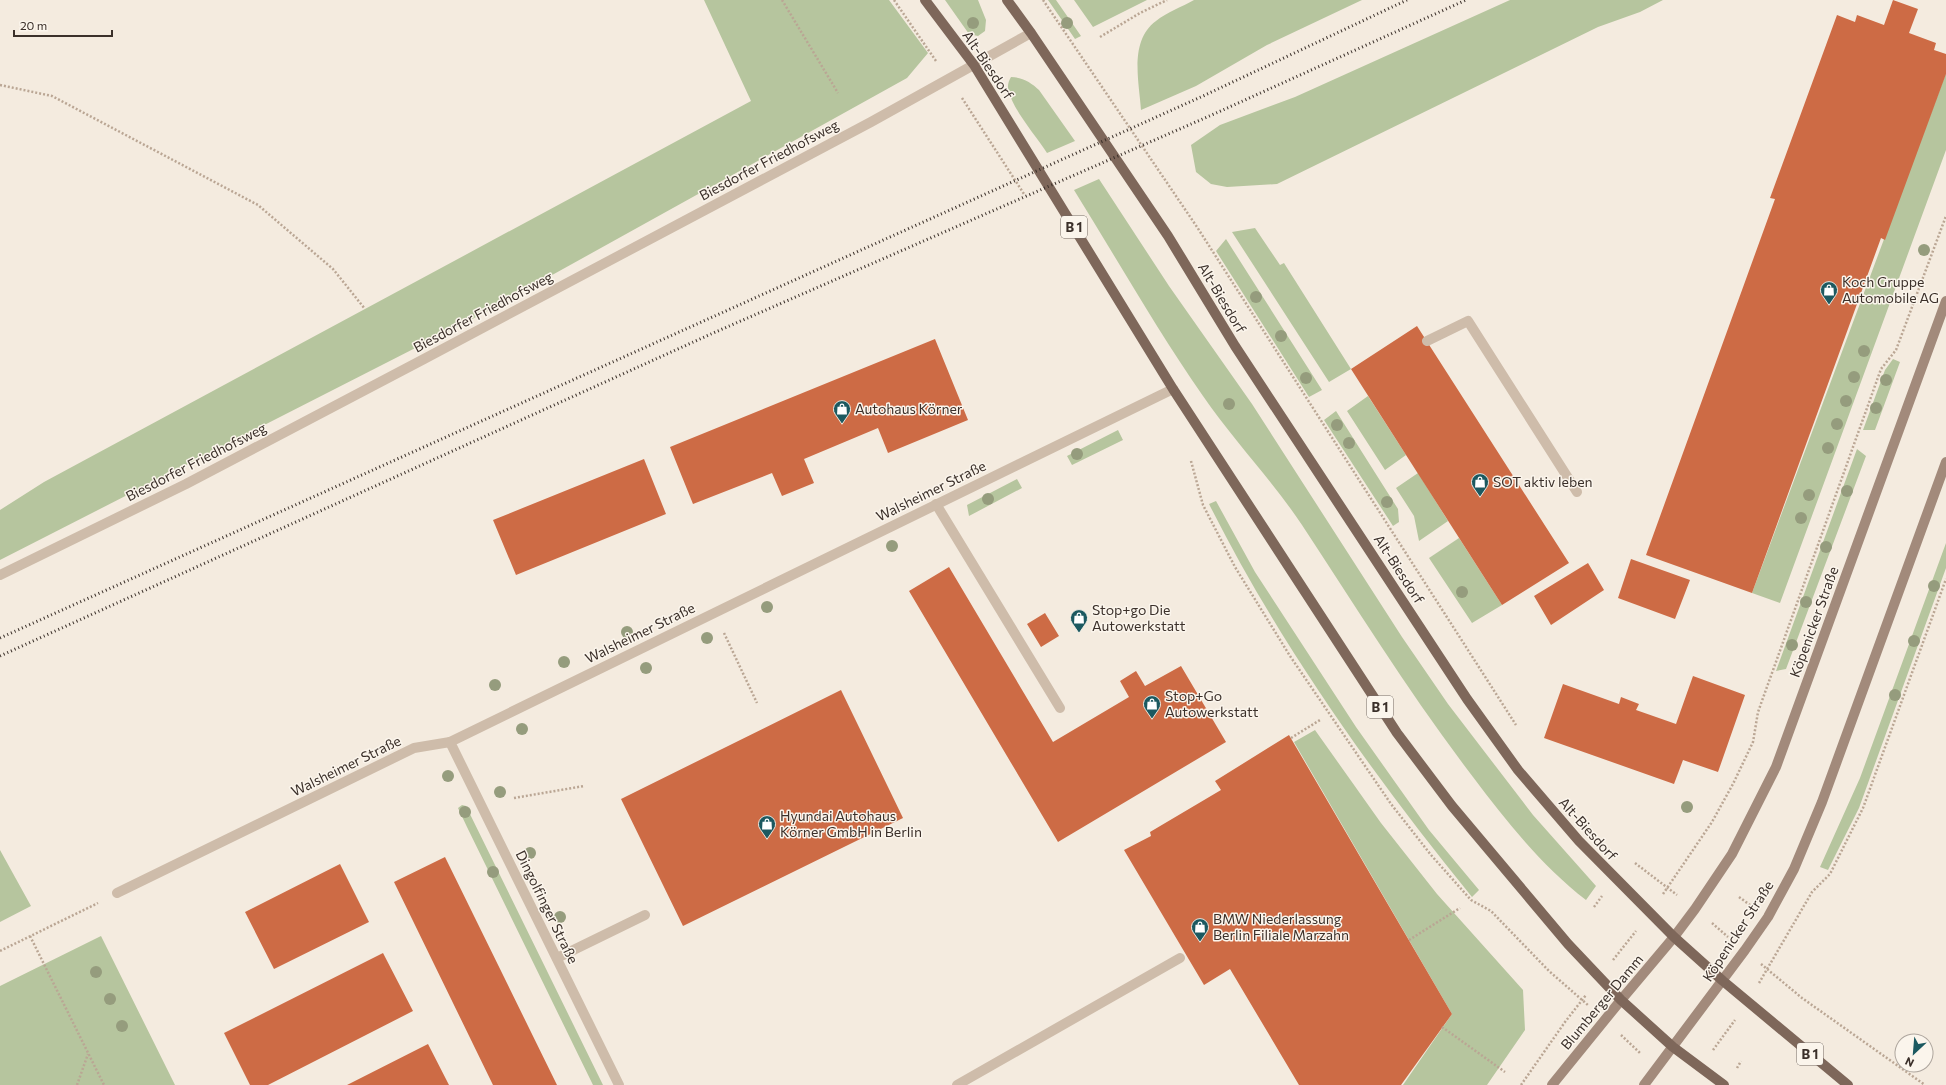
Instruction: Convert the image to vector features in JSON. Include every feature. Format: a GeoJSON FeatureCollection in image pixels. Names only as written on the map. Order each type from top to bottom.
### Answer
{"type":"FeatureCollection","features":[{"type":"Feature","properties":{"kind":"main road","name":"Alt-Biesdorf"},"geometry":{"type":"LineString","coordinates":[[925,0],[974,65],[1173,388],[1397,733],[1452,806],[1540,912],[1620,1000],[1673,1047],[1724,1085]]}},
{"type":"Feature","properties":{"kind":"main road","name":"Alt-Biesdorf"},"geometry":{"type":"LineString","coordinates":[[1007,0],[1031,33],[1168,236],[1235,346],[1463,692],[1518,770],[1579,841],[1674,937],[1723,981],[1848,1085]]}},
{"type":"Feature","properties":{"kind":"main road","name":"Köpenicker Straße"},"geometry":{"type":"LineString","coordinates":[[1674,937],[1732,854],[1776,767],[1946,301]]}},
{"type":"Feature","properties":{"kind":"main road","name":"Köpenicker Straße"},"geometry":{"type":"LineString","coordinates":[[1673,1047],[1723,981],[1768,917],[1794,869],[1822,802],[1946,462]]}},
{"type":"Feature","properties":{"kind":"main road","name":"Blumberger Damm"},"geometry":{"type":"LineString","coordinates":[[1552,1085],[1620,1000],[1674,937]]}},
{"type":"Feature","properties":{"kind":"main road"},"geometry":{"type":"LineString","coordinates":[[1644,1085],[1673,1047]]}},
{"type":"Feature","properties":{"kind":"street","name":"Biesdorfer Friedhofsweg"},"geometry":{"type":"LineString","coordinates":[[0,575],[186,484],[815,152],[1031,33]]}},
{"type":"Feature","properties":{"kind":"street"},"geometry":{"type":"LineString","coordinates":[[1427,341],[1468,321],[1578,492]]}},
{"type":"Feature","properties":{"kind":"street","name":"Walsheimer Straße"},"geometry":{"type":"LineString","coordinates":[[117,893],[414,748],[450,742],[1173,388]]}},
{"type":"Feature","properties":{"kind":"street"},"geometry":{"type":"LineString","coordinates":[[936,504],[1060,708]]}},
{"type":"Feature","properties":{"kind":"street","name":"Dingolfinger Straße"},"geometry":{"type":"LineString","coordinates":[[450,742],[619,1085]]}},
{"type":"Feature","properties":{"kind":"street"},"geometry":{"type":"LineString","coordinates":[[557,958],[645,915]]}},
{"type":"Feature","properties":{"kind":"street"},"geometry":{"type":"LineString","coordinates":[[957,1085],[1180,958]]}},
{"type":"Feature","properties":{"kind":"path"},"geometry":{"type":"LineString","coordinates":[[782,0],[838,93]]}},
{"type":"Feature","properties":{"kind":"path"},"geometry":{"type":"LineString","coordinates":[[894,0],[974,115]]}},
{"type":"Feature","properties":{"kind":"path"},"geometry":{"type":"LineString","coordinates":[[1043,0],[1197,227],[1520,731]]}},
{"type":"Feature","properties":{"kind":"path"},"geometry":{"type":"LineString","coordinates":[[1100,37],[1140,13],[1166,0]]}},
{"type":"Feature","properties":{"kind":"path"},"geometry":{"type":"LineString","coordinates":[[0,85],[52,96],[258,205],[333,269],[365,309]]}},
{"type":"Feature","properties":{"kind":"path"},"geometry":{"type":"LineString","coordinates":[[1668,888],[1712,822],[1733,784],[1753,742],[1758,712],[1881,369],[1896,350],[1946,216]]}},
{"type":"Feature","properties":{"kind":"path"},"geometry":{"type":"LineString","coordinates":[[1188,454],[1203,505],[1235,567],[1290,656],[1382,792],[1431,855],[1471,900],[1490,911],[1539,962]]}},
{"type":"Feature","properties":{"kind":"path"},"geometry":{"type":"LineString","coordinates":[[1700,1068],[1748,1002],[1812,892],[1830,874],[1863,808],[1946,579]]}},
{"type":"Feature","properties":{"kind":"path"},"geometry":{"type":"LineString","coordinates":[[714,613],[757,703]]}},
{"type":"Feature","properties":{"kind":"path"},"geometry":{"type":"LineString","coordinates":[[1291,738],[1320,720]]}},
{"type":"Feature","properties":{"kind":"path"},"geometry":{"type":"LineString","coordinates":[[514,798],[584,786]]}},
{"type":"Feature","properties":{"kind":"path"},"geometry":{"type":"LineString","coordinates":[[0,951],[117,893]]}},
{"type":"Feature","properties":{"kind":"path"},"geometry":{"type":"LineString","coordinates":[[1594,907],[1603,894]]}},
{"type":"Feature","properties":{"kind":"path"},"geometry":{"type":"LineString","coordinates":[[1738,897],[1750,906]]}},
{"type":"Feature","properties":{"kind":"path"},"geometry":{"type":"LineString","coordinates":[[1409,940],[1460,908]]}},
{"type":"Feature","properties":{"kind":"path"},"geometry":{"type":"LineString","coordinates":[[30,936],[104,1085]]}},
{"type":"Feature","properties":{"kind":"path"},"geometry":{"type":"LineString","coordinates":[[1802,998],[1925,1085]]}},
{"type":"Feature","properties":{"kind":"path"},"geometry":{"type":"LineString","coordinates":[[1442,1028],[1505,1072]]}},
{"type":"Feature","properties":{"kind":"path"},"geometry":{"type":"LineString","coordinates":[[77,1085],[88,1054]]}},
{"type":"Feature","properties":{"kind":"path"},"geometry":{"type":"LineString","coordinates":[[1521,1085],[1529,1072]]}},
{"type":"Feature","properties":{"kind":"green space"},"geometry":{"type":"Polygon","coordinates":[[[704,0],[889,0],[928,53],[907,78],[482,314],[0,560],[0,510],[44,482],[751,101],[704,0]]]}},
{"type":"Feature","properties":{"kind":"green space"},"geometry":{"type":"Polygon","coordinates":[[[945,0],[978,0],[986,20],[985,31],[978,36],[969,34],[945,0]]]}},
{"type":"Feature","properties":{"kind":"green space"},"geometry":{"type":"Polygon","coordinates":[[[1048,0],[1056,0],[1081,36],[1075,39],[1048,0]]]}},
{"type":"Feature","properties":{"kind":"green space"},"geometry":{"type":"Polygon","coordinates":[[[1074,0],[1147,0],[1093,27],[1074,0]]]}},
{"type":"Feature","properties":{"kind":"green space"},"geometry":{"type":"Polygon","coordinates":[[[1194,0],[1362,0],[1267,45],[1196,86],[1141,110],[1138,62],[1142,39],[1148,29],[1160,18],[1194,0]]]}},
{"type":"Feature","properties":{"kind":"green space"},"geometry":{"type":"Polygon","coordinates":[[[1510,0],[1663,0],[1640,12],[1598,27],[1277,184],[1227,187],[1211,184],[1196,172],[1191,145],[1220,125],[1295,97],[1510,0]]]}},
{"type":"Feature","properties":{"kind":"green space"},"geometry":{"type":"Polygon","coordinates":[[[1946,73],[1946,150],[1780,603],[1752,593],[1946,73]]]}},
{"type":"Feature","properties":{"kind":"green space"},"geometry":{"type":"Polygon","coordinates":[[[1011,77],[1026,81],[1039,90],[1075,141],[1047,153],[1020,115],[1012,99],[1008,90],[1011,77]]]}},
{"type":"Feature","properties":{"kind":"green space"},"geometry":{"type":"Polygon","coordinates":[[[1099,179],[1169,286],[1252,404],[1402,637],[1448,704],[1533,815],[1596,886],[1586,900],[1554,873],[1525,842],[1473,777],[1406,684],[1290,508],[1227,429],[1186,371],[1153,320],[1074,190],[1099,179]]]}},
{"type":"Feature","properties":{"kind":"green space"},"geometry":{"type":"Polygon","coordinates":[[[1255,228],[1280,265],[1284,263],[1351,369],[1329,382],[1232,232],[1255,228]]]}},
{"type":"Feature","properties":{"kind":"green space"},"geometry":{"type":"Polygon","coordinates":[[[1226,239],[1322,390],[1309,397],[1216,251],[1226,239]]]}},
{"type":"Feature","properties":{"kind":"green space"},"geometry":{"type":"Polygon","coordinates":[[[1893,359],[1900,362],[1875,430],[1863,430],[1885,370],[1893,359]]]}},
{"type":"Feature","properties":{"kind":"green space"},"geometry":{"type":"Polygon","coordinates":[[[1368,396],[1406,455],[1385,470],[1347,411],[1368,396]]]}},
{"type":"Feature","properties":{"kind":"green space"},"geometry":{"type":"Polygon","coordinates":[[[1336,411],[1398,509],[1399,522],[1393,526],[1324,420],[1336,411]]]}},
{"type":"Feature","properties":{"kind":"green space"},"geometry":{"type":"Polygon","coordinates":[[[1118,430],[1123,440],[1072,465],[1067,456],[1118,430]]]}},
{"type":"Feature","properties":{"kind":"green space"},"geometry":{"type":"Polygon","coordinates":[[[1857,449],[1866,456],[1786,669],[1776,671],[1857,449]]]}},
{"type":"Feature","properties":{"kind":"green space"},"geometry":{"type":"Polygon","coordinates":[[[1418,473],[1448,521],[1419,541],[1414,516],[1396,488],[1418,473]]]}},
{"type":"Feature","properties":{"kind":"green space"},"geometry":{"type":"Polygon","coordinates":[[[1017,479],[1022,488],[969,516],[967,505],[1017,479]]]}},
{"type":"Feature","properties":{"kind":"green space"},"geometry":{"type":"Polygon","coordinates":[[[1216,501],[1255,572],[1356,727],[1429,830],[1479,890],[1472,897],[1399,804],[1364,756],[1297,658],[1266,608],[1209,504],[1216,501]]]}},
{"type":"Feature","properties":{"kind":"green space"},"geometry":{"type":"Polygon","coordinates":[[[1459,538],[1502,605],[1472,623],[1429,558],[1459,538]]]}},
{"type":"Feature","properties":{"kind":"green space"},"geometry":{"type":"Polygon","coordinates":[[[1946,543],[1946,568],[1859,808],[1828,870],[1820,867],[1860,778],[1946,543]]]}},
{"type":"Feature","properties":{"kind":"green space"},"geometry":{"type":"Polygon","coordinates":[[[1315,730],[1381,823],[1437,894],[1523,990],[1525,1030],[1487,1085],[1403,1085],[1452,1014],[1294,742],[1315,730]]]}},
{"type":"Feature","properties":{"kind":"green space"},"geometry":{"type":"Polygon","coordinates":[[[462,805],[466,806],[603,1085],[593,1085],[458,808],[462,805]]]}},
{"type":"Feature","properties":{"kind":"green space"},"geometry":{"type":"Polygon","coordinates":[[[0,850],[31,906],[0,922],[0,850]]]}},
{"type":"Feature","properties":{"kind":"green space"},"geometry":{"type":"Polygon","coordinates":[[[101,936],[175,1085],[0,1085],[0,986],[101,936]]]}},
{"type":"Feature","properties":{"kind":"building"},"geometry":{"type":"Polygon","coordinates":[[[1893,0],[1918,9],[1909,33],[1936,43],[1934,50],[1946,54],[1946,74],[1885,240],[1881,238],[1752,593],[1646,555],[1775,199],[1770,198],[1837,15],[1855,22],[1857,15],[1884,25],[1893,0]]]}},
{"type":"Feature","properties":{"kind":"building"},"geometry":{"type":"Polygon","coordinates":[[[1417,326],[1569,563],[1502,605],[1351,369],[1417,326]]]}},
{"type":"Feature","properties":{"kind":"building","name":"Autohaus Körner"},"geometry":{"type":"Polygon","coordinates":[[[935,339],[968,420],[888,453],[878,428],[804,459],[814,483],[782,496],[772,473],[693,504],[670,447],[935,339]]]}},
{"type":"Feature","properties":{"kind":"building"},"geometry":{"type":"Polygon","coordinates":[[[644,459],[666,514],[516,575],[493,520],[644,459]]]}},
{"type":"Feature","properties":{"kind":"building"},"geometry":{"type":"Polygon","coordinates":[[[1631,559],[1690,580],[1675,619],[1618,598],[1631,559]]]}},
{"type":"Feature","properties":{"kind":"building"},"geometry":{"type":"Polygon","coordinates":[[[1588,563],[1604,590],[1551,625],[1534,596],[1588,563]]]}},
{"type":"Feature","properties":{"kind":"building","name":"Stop+Go Autowerkstatt"},"geometry":{"type":"Polygon","coordinates":[[[949,567],[1053,742],[1129,697],[1120,681],[1136,671],[1145,686],[1181,666],[1226,742],[1058,842],[909,591],[949,567]]]}},
{"type":"Feature","properties":{"kind":"building"},"geometry":{"type":"Polygon","coordinates":[[[1045,613],[1059,636],[1041,647],[1027,624],[1045,613]]]}},
{"type":"Feature","properties":{"kind":"building"},"geometry":{"type":"Polygon","coordinates":[[[1693,676],[1745,695],[1718,772],[1683,760],[1674,784],[1544,738],[1563,684],[1619,704],[1621,697],[1639,704],[1636,710],[1676,724],[1693,676]]]}},
{"type":"Feature","properties":{"kind":"building"},"geometry":{"type":"Polygon","coordinates":[[[841,690],[903,818],[683,926],[621,799],[841,690]]]}},
{"type":"Feature","properties":{"kind":"building"},"geometry":{"type":"Polygon","coordinates":[[[1289,735],[1452,1014],[1401,1085],[1299,1085],[1230,969],[1204,985],[1124,850],[1151,836],[1150,832],[1221,790],[1215,781],[1289,735]]]}},
{"type":"Feature","properties":{"kind":"building"},"geometry":{"type":"Polygon","coordinates":[[[445,857],[557,1085],[493,1085],[394,882],[445,857]]]}},
{"type":"Feature","properties":{"kind":"building"},"geometry":{"type":"Polygon","coordinates":[[[340,864],[369,922],[274,969],[245,912],[340,864]]]}},
{"type":"Feature","properties":{"kind":"building"},"geometry":{"type":"Polygon","coordinates":[[[383,953],[413,1011],[268,1085],[250,1085],[224,1033],[383,953]]]}},
{"type":"Feature","properties":{"kind":"building"},"geometry":{"type":"Polygon","coordinates":[[[428,1044],[449,1085],[347,1085],[428,1044]]]}},
{"type":"Feature","properties":{"kind":"railway"},"geometry":{"type":"LineString","coordinates":[[0,638],[1203,96],[1407,0]]}},
{"type":"Feature","properties":{"kind":"railway"},"geometry":{"type":"LineString","coordinates":[[0,656],[711,334],[1214,114],[1466,0]]}},
{"type":"Feature","properties":{"kind":"place","name":"Koch Gruppe Automobile AG"},"geometry":{"type":"Point","coordinates":[1829,305]}},
{"type":"Feature","properties":{"kind":"place","name":"Autohaus Körner"},"geometry":{"type":"Point","coordinates":[842,424]}},
{"type":"Feature","properties":{"kind":"place","name":"SOT aktiv leben"},"geometry":{"type":"Point","coordinates":[1480,497]}},
{"type":"Feature","properties":{"kind":"place","name":"Stop+go Die Autowerkstatt"},"geometry":{"type":"Point","coordinates":[1079,633]}},
{"type":"Feature","properties":{"kind":"place","name":"Stop+Go Autowerkstatt"},"geometry":{"type":"Point","coordinates":[1152,719]}},
{"type":"Feature","properties":{"kind":"place","name":"Hyundai Autohaus Körner GmbH in Berlin"},"geometry":{"type":"Point","coordinates":[767,839]}},
{"type":"Feature","properties":{"kind":"place","name":"BMW Niederlassung Berlin Filiale Marzahn"},"geometry":{"type":"Point","coordinates":[1200,942]}}]}
